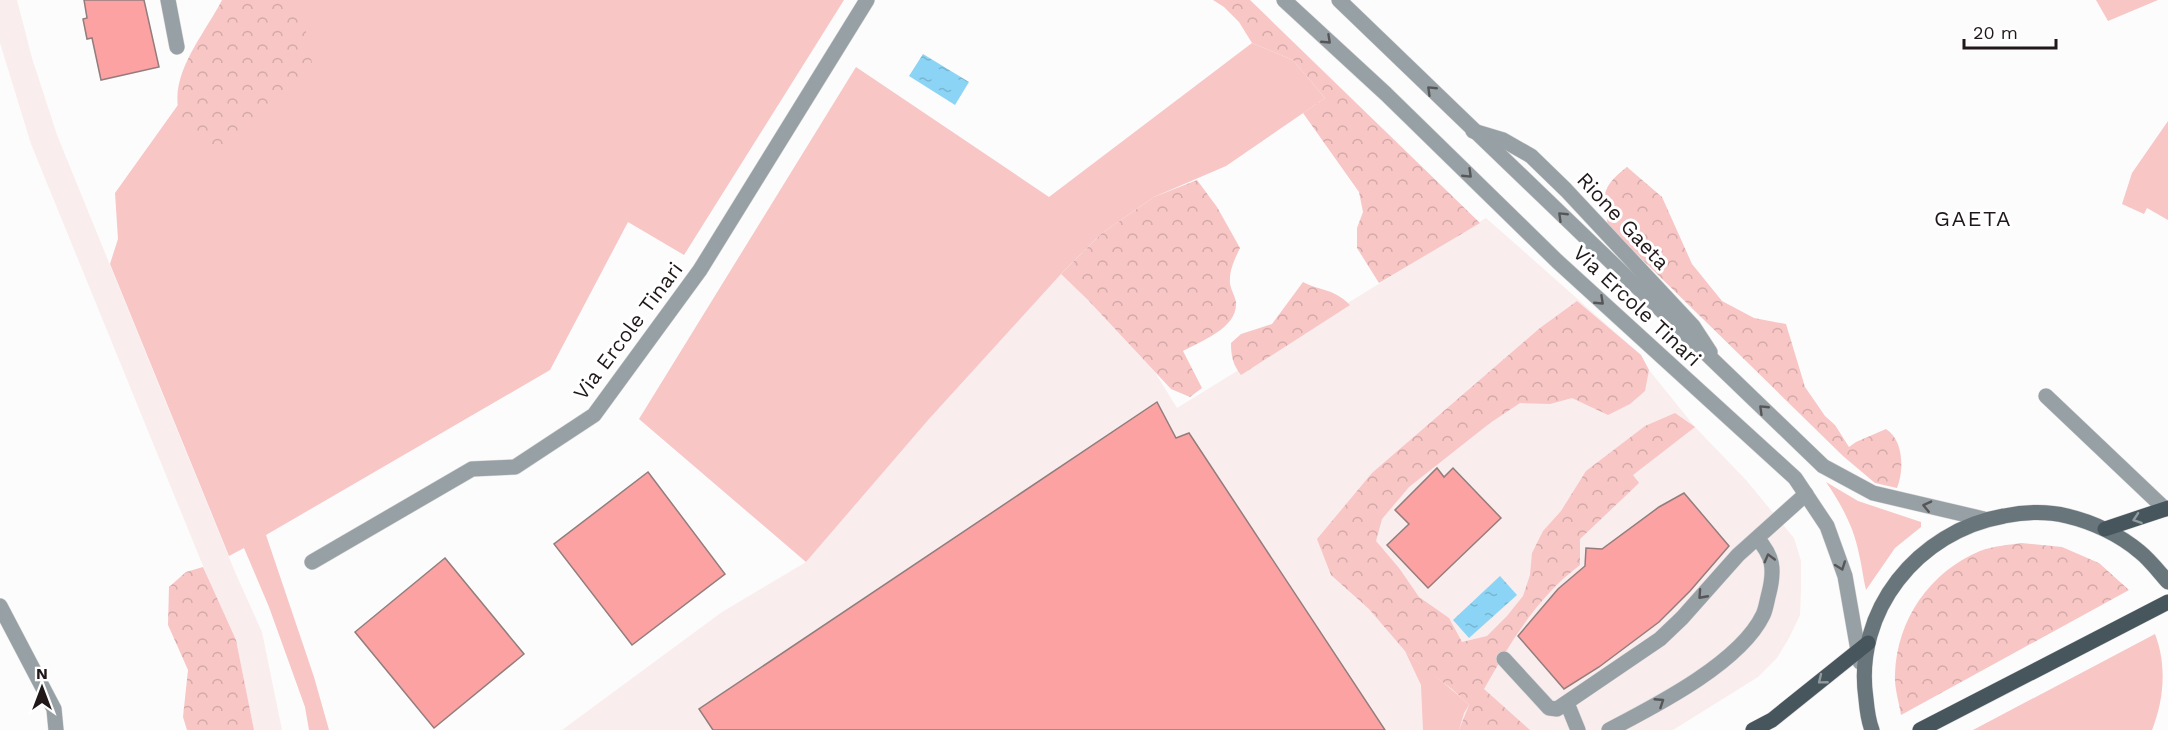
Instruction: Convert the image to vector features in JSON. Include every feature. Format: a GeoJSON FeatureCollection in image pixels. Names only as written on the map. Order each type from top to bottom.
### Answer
{"type":"FeatureCollection","features":[{"type":"Feature","properties":{"kind":"main road"},"geometry":{"type":"LineString","coordinates":[[2105,530],[2167,509]]}},
{"type":"Feature","properties":{"kind":"main road","name":"Via Ercole Tinari"},"geometry":{"type":"LineString","coordinates":[[1871,726],[1863,683],[1863,647],[1883,601],[1909,565],[1944,537],[1984,519],[2025,512],[2066,516],[2105,530],[2140,552],[2168,582]]}},
{"type":"Feature","properties":{"kind":"main road"},"geometry":{"type":"LineString","coordinates":[[1920,730],[2168,602]]}},
{"type":"Feature","properties":{"kind":"main road"},"geometry":{"type":"LineString","coordinates":[[1753,730],[1772,720],[1863,647]]}},
{"type":"Feature","properties":{"kind":"street"},"geometry":{"type":"LineString","coordinates":[[168,0],[177,47]]}},
{"type":"Feature","properties":{"kind":"street","name":"Via Ercole Tinari"},"geometry":{"type":"LineString","coordinates":[[312,562],[472,470],[515,467],[594,415],[700,270],[867,0]]}},
{"type":"Feature","properties":{"kind":"street","name":"Via Ercole Tinari"},"geometry":{"type":"LineString","coordinates":[[1284,0],[1386,94],[1557,261],[1795,478],[1827,526],[1845,576],[1863,647]]}},
{"type":"Feature","properties":{"kind":"street","name":"Via Ercole Tinari"},"geometry":{"type":"LineString","coordinates":[[1339,0],[1823,466],[1873,493],[1984,519]]}},
{"type":"Feature","properties":{"kind":"street","name":"Rione Gaeta"},"geometry":{"type":"LineString","coordinates":[[1473,131],[1503,140],[1531,156],[1566,190],[1693,326],[1720,367]]}},
{"type":"Feature","properties":{"kind":"street"},"geometry":{"type":"LineString","coordinates":[[2046,396],[2167,509]]}},
{"type":"Feature","properties":{"kind":"street"},"geometry":{"type":"LineString","coordinates":[[1504,658],[1550,708],[1557,709],[1660,639],[1682,618],[1738,555],[1806,494]]}},
{"type":"Feature","properties":{"kind":"street"},"geometry":{"type":"LineString","coordinates":[[1609,730],[1652,708],[1698,678],[1730,655],[1749,637],[1764,615],[1771,586],[1772,563],[1769,551],[1757,538]]}},
{"type":"Feature","properties":{"kind":"street"},"geometry":{"type":"LineString","coordinates":[[0,606],[54,709],[56,730]]}},
{"type":"Feature","properties":{"kind":"street"},"geometry":{"type":"LineString","coordinates":[[1567,703],[1578,730]]}},
{"type":"Feature","properties":{"kind":"shaded area"},"geometry":{"type":"Polygon","coordinates":[[[0,0],[17,0],[32,58],[57,135],[235,572],[262,632],[282,730],[254,730],[236,640],[210,583],[31,144],[0,43],[0,0]]]}},
{"type":"Feature","properties":{"kind":"shaded area"},"geometry":{"type":"Polygon","coordinates":[[[1486,218],[1641,355],[1649,370],[1695,427],[1746,480],[1794,538],[1801,561],[1800,615],[1777,658],[1758,677],[1673,730],[562,730],[722,612],[806,562],[929,419],[1061,274],[1155,372],[1177,408],[1486,218]]]}},
{"type":"Feature","properties":{"kind":"green space"},"geometry":{"type":"Polygon","coordinates":[[[222,0],[286,0],[305,26],[314,74],[289,83],[276,109],[247,136],[212,148],[196,142],[190,136],[178,109],[178,92],[181,76],[188,60],[222,0]]]}},
{"type":"Feature","properties":{"kind":"green space"},"geometry":{"type":"Polygon","coordinates":[[[253,0],[844,0],[684,255],[628,222],[550,370],[266,535],[314,677],[329,730],[309,730],[305,707],[269,607],[244,548],[229,556],[110,264],[118,239],[115,193],[253,0]]]}},
{"type":"Feature","properties":{"kind":"green space"},"geometry":{"type":"Polygon","coordinates":[[[1213,0],[1250,0],[1480,223],[1379,283],[1357,248],[1357,228],[1363,212],[1359,192],[1303,113],[1325,98],[1293,60],[1252,43],[1239,22],[1213,0]]]}},
{"type":"Feature","properties":{"kind":"green space"},"geometry":{"type":"Polygon","coordinates":[[[2096,0],[2158,0],[2108,21],[2096,0]]]}},
{"type":"Feature","properties":{"kind":"green space"},"geometry":{"type":"Polygon","coordinates":[[[1252,43],[1293,60],[1325,98],[1226,166],[1154,197],[1102,233],[1061,274],[929,419],[806,562],[639,419],[856,67],[1049,197],[1252,43]]]}},
{"type":"Feature","properties":{"kind":"green space"},"geometry":{"type":"Polygon","coordinates":[[[2168,121],[2168,220],[2147,208],[2144,214],[2122,204],[2132,173],[2168,121]]]}},
{"type":"Feature","properties":{"kind":"green space"},"geometry":{"type":"Polygon","coordinates":[[[1627,167],[1662,197],[1692,264],[1722,301],[1754,318],[1786,324],[1805,387],[1849,447],[1886,429],[1892,434],[1901,456],[1901,473],[1897,488],[1875,483],[1843,456],[1608,226],[1605,207],[1606,193],[1612,181],[1627,167]]]}},
{"type":"Feature","properties":{"kind":"green space"},"geometry":{"type":"Polygon","coordinates":[[[1197,180],[1217,207],[1240,248],[1230,274],[1230,284],[1236,302],[1231,319],[1208,338],[1183,351],[1202,388],[1190,397],[1171,389],[1061,274],[1102,233],[1154,197],[1197,180]]]}},
{"type":"Feature","properties":{"kind":"green space"},"geometry":{"type":"Polygon","coordinates":[[[1303,282],[1333,293],[1350,305],[1241,375],[1233,360],[1231,343],[1241,334],[1272,324],[1303,282]]]}},
{"type":"Feature","properties":{"kind":"green space"},"geometry":{"type":"Polygon","coordinates":[[[1577,301],[1641,355],[1649,370],[1645,391],[1630,404],[1608,415],[1572,398],[1550,404],[1520,403],[1490,423],[1409,487],[1382,519],[1376,541],[1419,597],[1449,618],[1462,642],[1487,636],[1523,596],[1530,575],[1532,553],[1543,531],[1561,511],[1586,471],[1645,426],[1675,413],[1695,427],[1633,475],[1639,483],[1580,539],[1580,565],[1538,606],[1514,638],[1484,689],[1530,730],[1459,730],[1469,705],[1405,651],[1369,609],[1331,575],[1317,539],[1372,473],[1540,328],[1577,301]]]}},
{"type":"Feature","properties":{"kind":"green space"},"geometry":{"type":"Polygon","coordinates":[[[1826,482],[1858,501],[1921,522],[1921,527],[1895,548],[1866,590],[1854,534],[1842,507],[1826,482]]]}},
{"type":"Feature","properties":{"kind":"green space"},"geometry":{"type":"Polygon","coordinates":[[[2021,543],[2062,547],[2099,563],[2129,590],[1901,715],[1895,679],[1897,654],[1902,635],[1919,600],[1946,571],[1962,560],[1985,549],[2021,543]]]}},
{"type":"Feature","properties":{"kind":"green space"},"geometry":{"type":"Polygon","coordinates":[[[203,567],[236,640],[254,730],[187,730],[183,717],[188,670],[168,625],[169,587],[186,572],[203,567]]]}},
{"type":"Feature","properties":{"kind":"green space"},"geometry":{"type":"Polygon","coordinates":[[[2155,634],[2161,658],[2162,682],[2159,707],[2152,730],[1973,730],[2155,634]]]}},
{"type":"Feature","properties":{"kind":"green space"},"geometry":{"type":"Polygon","coordinates":[[[1405,651],[1469,705],[1459,730],[1423,730],[1421,685],[1405,651]]]}},
{"type":"Feature","properties":{"kind":"water"},"geometry":{"type":"Polygon","coordinates":[[[923,54],[969,82],[955,105],[909,76],[923,54]]]}},
{"type":"Feature","properties":{"kind":"water"},"geometry":{"type":"Polygon","coordinates":[[[1500,576],[1517,595],[1469,638],[1453,620],[1500,576]]]}},
{"type":"Feature","properties":{"kind":"building"},"geometry":{"type":"Polygon","coordinates":[[[84,0],[144,0],[159,67],[101,80],[92,38],[87,39],[83,19],[87,18],[84,0]]]}},
{"type":"Feature","properties":{"kind":"building"},"geometry":{"type":"Polygon","coordinates":[[[1157,402],[1176,438],[1189,433],[1385,730],[713,730],[699,709],[1157,402]]]}},
{"type":"Feature","properties":{"kind":"building"},"geometry":{"type":"Polygon","coordinates":[[[1437,468],[1444,477],[1453,468],[1501,518],[1428,588],[1387,545],[1409,524],[1395,510],[1437,468]]]}},
{"type":"Feature","properties":{"kind":"building"},"geometry":{"type":"Polygon","coordinates":[[[648,472],[725,574],[632,645],[554,544],[648,472]]]}},
{"type":"Feature","properties":{"kind":"building"},"geometry":{"type":"Polygon","coordinates":[[[1684,493],[1729,546],[1690,591],[1659,622],[1599,667],[1564,689],[1518,636],[1558,589],[1585,566],[1586,548],[1602,549],[1659,507],[1684,493]]]}},
{"type":"Feature","properties":{"kind":"building"},"geometry":{"type":"Polygon","coordinates":[[[445,558],[524,654],[434,728],[355,632],[445,558]]]}},
{"type":"Feature","properties":{"kind":"district","name":"GAETA"},"geometry":{"type":"Point","coordinates":[1973,218]}}]}
